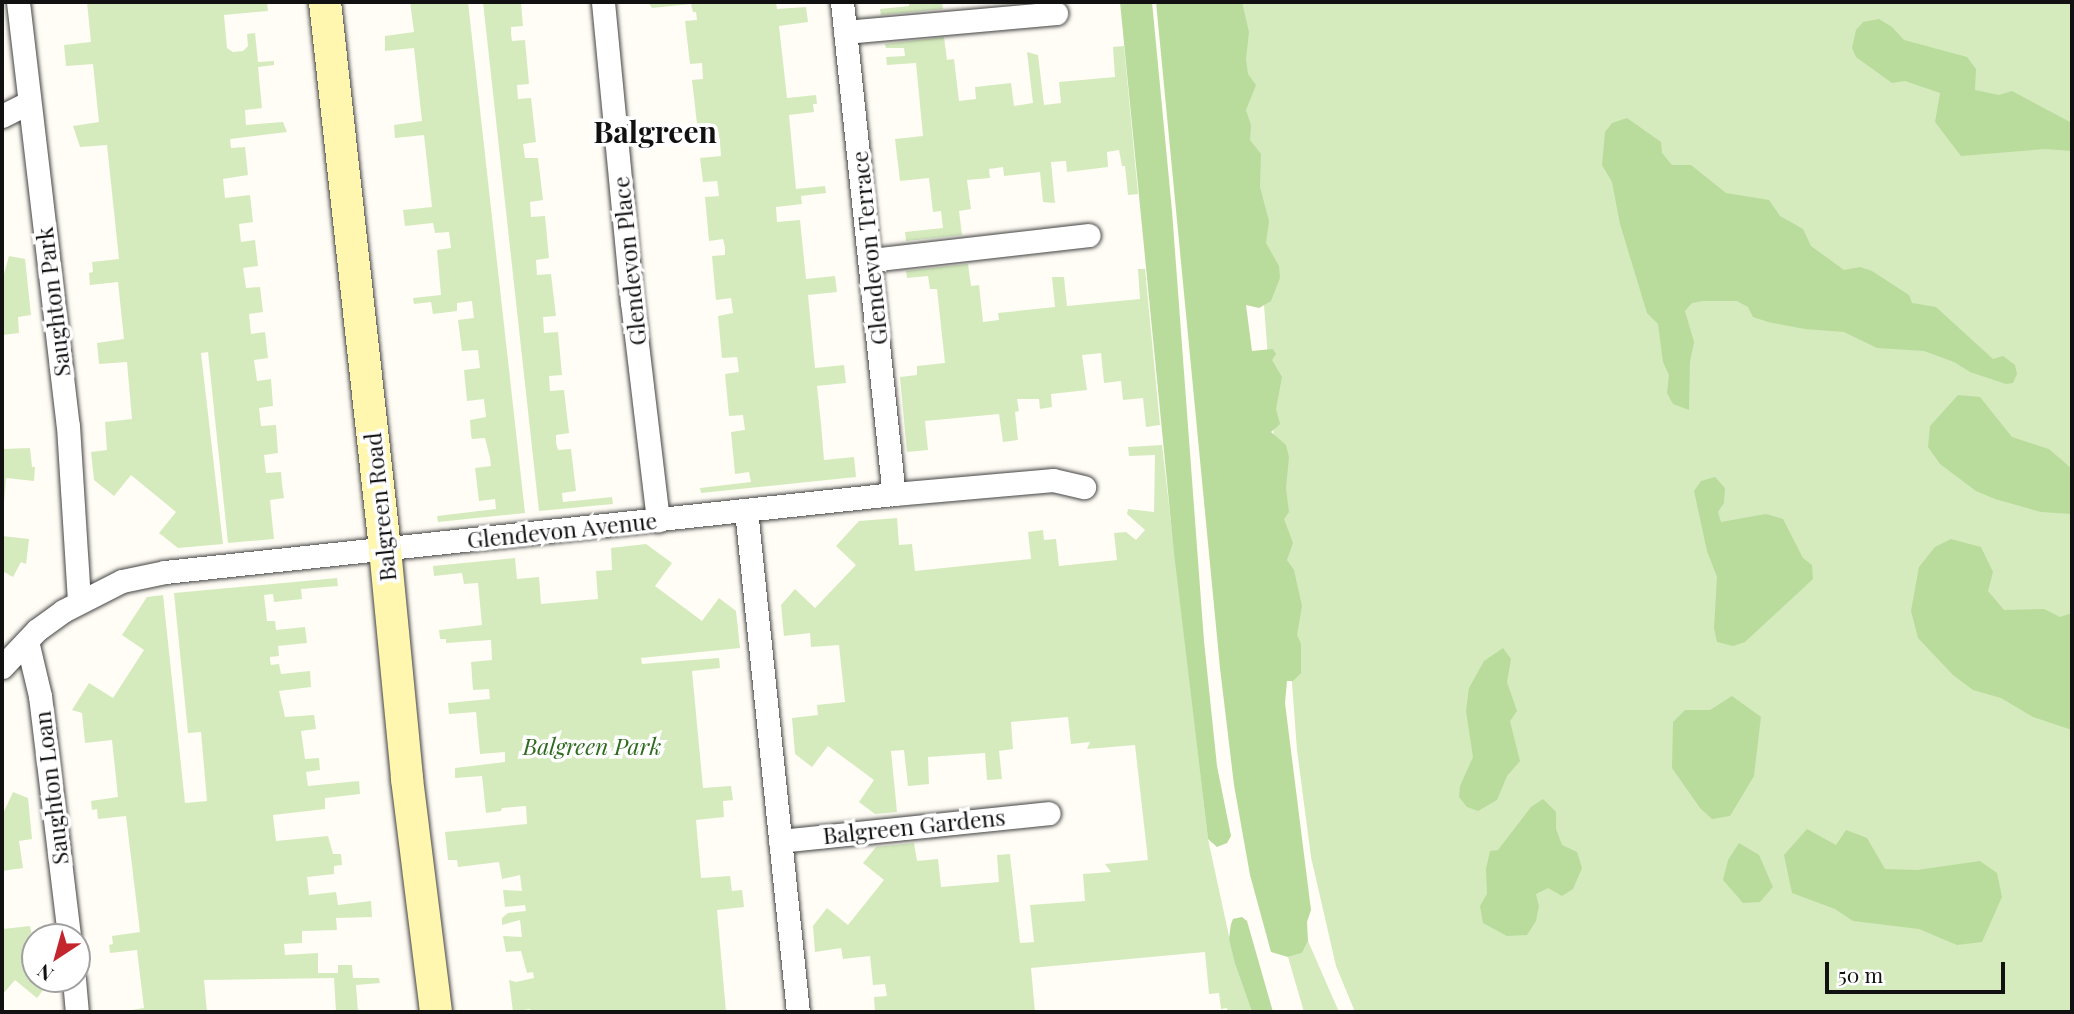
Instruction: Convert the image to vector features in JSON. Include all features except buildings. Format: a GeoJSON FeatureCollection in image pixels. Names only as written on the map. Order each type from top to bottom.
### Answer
{"type":"FeatureCollection","features":[{"type":"Feature","properties":{"kind":"street","name":"Saughton Park"},"geometry":{"type":"LineString","coordinates":[[18,2],[68,426],[79,602]]}},
{"type":"Feature","properties":{"kind":"street","name":"Balgreen Road"},"geometry":{"type":"LineString","coordinates":[[325,2],[386,549],[407,779],[436,1012]]}},
{"type":"Feature","properties":{"kind":"street","name":"Glendevon Place"},"geometry":{"type":"LineString","coordinates":[[603,2],[632,302],[658,520]]}},
{"type":"Feature","properties":{"kind":"street","name":"Glendevon Terrace"},"geometry":{"type":"LineString","coordinates":[[842,2],[894,494]]}},
{"type":"Feature","properties":{"kind":"street"},"geometry":{"type":"LineString","coordinates":[[845,32],[1056,13]]}},
{"type":"Feature","properties":{"kind":"street"},"geometry":{"type":"LineString","coordinates":[[2,116],[29,102]]}},
{"type":"Feature","properties":{"kind":"street"},"geometry":{"type":"LineString","coordinates":[[870,260],[1089,235]]}},
{"type":"Feature","properties":{"kind":"street","name":"Glendevon Avenue"},"geometry":{"type":"LineString","coordinates":[[2,667],[50,620],[79,602],[122,581],[165,572],[894,494],[1053,480],[1084,487]]}},
{"type":"Feature","properties":{"kind":"street"},"geometry":{"type":"LineString","coordinates":[[746,510],[798,1012]]}},
{"type":"Feature","properties":{"kind":"street","name":"Saughton Loan"},"geometry":{"type":"LineString","coordinates":[[27,641],[40,696],[67,923]]}},
{"type":"Feature","properties":{"kind":"street","name":"Balgreen Gardens"},"geometry":{"type":"LineString","coordinates":[[780,841],[1049,813]]}},
{"type":"Feature","properties":{"kind":"street"},"geometry":{"type":"LineString","coordinates":[[75,993],[77,1012]]}},
{"type":"Feature","properties":{"kind":"green space"},"geometry":{"type":"Polygon","coordinates":[[[87,2],[267,2],[268,11],[224,15],[227,48],[233,52],[243,51],[248,46],[247,34],[255,33],[258,62],[274,61],[274,65],[258,67],[262,108],[245,110],[246,125],[283,122],[287,132],[230,139],[231,148],[245,147],[248,175],[223,179],[225,198],[250,195],[253,222],[239,224],[241,242],[255,240],[258,266],[243,268],[246,288],[260,287],[263,312],[249,314],[251,334],[265,332],[268,358],[254,360],[257,381],[271,379],[273,406],[259,408],[261,426],[276,425],[278,453],[264,455],[266,473],[281,472],[284,498],[270,500],[274,539],[228,543],[208,352],[201,353],[223,544],[178,548],[159,533],[176,512],[131,475],[114,496],[94,480],[91,452],[107,450],[105,422],[132,419],[127,362],[99,364],[97,343],[124,339],[118,282],[90,285],[92,262],[119,259],[107,145],[80,147],[73,126],[99,122],[93,64],[66,66],[64,45],[91,42],[87,2]]]}},
{"type":"Feature","properties":{"kind":"green space"},"geometry":{"type":"Polygon","coordinates":[[[410,2],[468,2],[525,513],[438,522],[437,516],[496,509],[495,499],[479,501],[475,468],[491,466],[485,438],[472,439],[471,435],[470,420],[486,417],[484,399],[467,401],[464,370],[480,368],[478,350],[462,351],[458,320],[474,318],[472,301],[457,303],[457,311],[433,314],[431,302],[414,304],[413,298],[441,295],[437,250],[451,248],[449,232],[435,233],[433,223],[405,226],[403,210],[432,207],[424,135],[395,138],[394,125],[422,121],[414,48],[385,51],[385,36],[414,32],[410,2]]]}},
{"type":"Feature","properties":{"kind":"green space"},"geometry":{"type":"Polygon","coordinates":[[[483,2],[521,3],[523,26],[511,27],[511,34],[512,41],[525,40],[529,84],[517,85],[518,99],[531,98],[536,142],[523,144],[525,158],[538,158],[543,200],[530,202],[531,217],[545,216],[549,258],[536,260],[537,275],[551,274],[556,316],[543,317],[544,333],[558,332],[562,375],[549,376],[550,391],[564,390],[569,433],[556,435],[556,443],[558,450],[571,449],[576,491],[562,493],[563,502],[612,497],[613,504],[539,511],[483,2]]]}},
{"type":"Feature","properties":{"kind":"green space"},"geometry":{"type":"Polygon","coordinates":[[[648,2],[776,2],[777,9],[806,7],[808,22],[779,26],[787,98],[816,95],[817,104],[813,104],[814,112],[789,115],[796,189],[825,186],[826,193],[801,196],[802,204],[776,207],[777,222],[800,220],[806,279],[835,276],[837,292],[808,295],[815,368],[844,365],[846,383],[817,386],[824,460],[854,457],[856,477],[701,493],[700,488],[751,482],[749,472],[735,474],[731,432],[745,430],[743,415],[729,416],[725,374],[739,372],[737,357],[722,358],[718,316],[733,313],[731,298],[716,300],[712,256],[725,255],[725,247],[723,239],[709,241],[705,197],[719,196],[717,181],[703,182],[700,158],[721,156],[720,143],[718,130],[711,130],[710,123],[697,124],[692,80],[703,79],[702,63],[690,64],[685,21],[697,20],[696,12],[693,12],[691,4],[652,8],[648,2]]]}},
{"type":"Feature","properties":{"kind":"green space"},"geometry":{"type":"Polygon","coordinates":[[[909,2],[942,2],[943,9],[881,15],[880,9],[909,6],[909,2]]]}},
{"type":"Feature","properties":{"kind":"green space"},"geometry":{"type":"Polygon","coordinates":[[[1120,2],[1152,2],[1172,211],[1204,641],[1217,766],[1231,836],[1227,843],[1217,847],[1208,839],[1174,553],[1120,2]]]}},
{"type":"Feature","properties":{"kind":"green space"},"geometry":{"type":"Polygon","coordinates":[[[1156,2],[1242,2],[1249,32],[1246,59],[1248,74],[1256,85],[1246,110],[1251,125],[1250,140],[1261,154],[1260,187],[1269,221],[1266,243],[1279,266],[1280,278],[1271,301],[1259,308],[1246,305],[1252,351],[1273,349],[1276,354],[1272,360],[1282,377],[1276,409],[1280,424],[1271,432],[1286,445],[1289,457],[1286,488],[1289,512],[1284,519],[1293,543],[1287,560],[1294,570],[1302,606],[1297,635],[1301,644],[1301,673],[1293,681],[1287,681],[1285,703],[1311,910],[1307,922],[1308,941],[1302,953],[1288,957],[1271,952],[1250,875],[1234,785],[1220,668],[1156,2]]]}},
{"type":"Feature","properties":{"kind":"green space"},"geometry":{"type":"Polygon","coordinates":[[[1233,2],[2072,2],[2072,1012],[1355,1012],[1336,966],[1311,857],[1297,750],[1255,183],[1233,2]]]}},
{"type":"Feature","properties":{"kind":"green space"},"geometry":{"type":"Polygon","coordinates":[[[1879,19],[1892,27],[1904,40],[1967,57],[1976,69],[1975,90],[1999,95],[2012,91],[2072,123],[2072,151],[2045,149],[1961,156],[1935,122],[1940,93],[1905,81],[1892,83],[1856,57],[1852,48],[1856,30],[1863,22],[1879,19]]]}},
{"type":"Feature","properties":{"kind":"green space"},"geometry":{"type":"Polygon","coordinates":[[[944,37],[947,60],[954,59],[959,101],[976,99],[975,87],[1011,83],[1014,106],[1033,103],[1027,52],[1038,55],[1044,105],[1061,103],[1059,82],[1115,77],[1113,47],[1124,46],[1138,194],[1128,195],[1125,166],[1122,166],[1119,150],[1107,152],[1108,167],[1067,172],[1066,161],[1051,162],[1055,203],[1043,202],[1040,172],[1004,176],[1003,167],[989,169],[990,178],[967,180],[971,209],[959,211],[962,235],[906,241],[905,232],[943,228],[941,211],[933,212],[929,178],[900,181],[895,139],[923,136],[916,63],[887,65],[886,57],[905,56],[904,48],[886,48],[885,44],[944,37]]]}},
{"type":"Feature","properties":{"kind":"green space"},"geometry":{"type":"Polygon","coordinates":[[[1627,118],[1661,142],[1662,153],[1672,165],[1691,165],[1726,193],[1769,200],[1780,216],[1803,229],[1811,246],[1844,270],[1860,267],[1872,271],[1909,295],[1912,303],[1936,307],[1993,359],[2003,356],[2015,365],[2017,374],[2013,383],[2006,384],[1970,372],[1954,362],[1924,351],[1877,348],[1844,332],[1805,329],[1768,322],[1753,317],[1748,307],[1737,301],[1703,301],[1692,303],[1685,311],[1694,342],[1690,362],[1689,410],[1673,404],[1667,393],[1669,375],[1663,362],[1658,324],[1647,313],[1620,224],[1612,182],[1602,165],[1605,132],[1612,123],[1627,118]]]}},
{"type":"Feature","properties":{"kind":"green space"},"geometry":{"type":"Polygon","coordinates":[[[9,256],[25,259],[31,315],[18,317],[19,333],[2,335],[2,281],[9,256]]]}},
{"type":"Feature","properties":{"kind":"green space"},"geometry":{"type":"Polygon","coordinates":[[[968,264],[971,286],[979,285],[983,322],[999,320],[998,313],[1055,307],[1052,277],[1064,277],[1067,306],[1140,299],[1138,269],[1145,269],[1160,425],[1146,427],[1143,398],[1123,400],[1121,381],[1104,383],[1101,353],[1082,355],[1087,390],[1051,394],[1052,407],[1040,409],[1039,399],[1017,399],[1019,411],[1015,412],[1018,440],[1003,442],[999,414],[925,421],[928,450],[907,452],[900,377],[917,375],[917,366],[945,363],[937,289],[930,289],[928,276],[907,278],[906,271],[968,264]]]}},
{"type":"Feature","properties":{"kind":"green space"},"geometry":{"type":"Polygon","coordinates":[[[1958,395],[1980,397],[2012,437],[2049,449],[2072,469],[2072,514],[2041,512],[1995,499],[1976,491],[1940,464],[1928,447],[1930,426],[1958,395]]]}},
{"type":"Feature","properties":{"kind":"green space"},"geometry":{"type":"Polygon","coordinates":[[[1162,445],[1208,839],[1235,964],[1252,1012],[1228,1012],[1227,1008],[1221,1009],[1219,993],[1209,994],[1205,952],[1031,968],[1035,1012],[875,1012],[874,997],[887,996],[885,984],[873,985],[870,956],[843,959],[841,948],[815,952],[813,926],[827,908],[848,925],[884,880],[863,863],[876,847],[914,843],[917,861],[938,859],[941,887],[999,882],[997,855],[1010,854],[1020,943],[1034,942],[1030,905],[1085,901],[1083,874],[1111,872],[1105,864],[1148,860],[1135,745],[1087,749],[1090,742],[1071,744],[1068,717],[1011,722],[1013,749],[999,751],[1002,779],[987,780],[985,753],[928,757],[929,784],[908,786],[904,750],[891,751],[897,812],[875,814],[859,802],[874,780],[828,746],[812,767],[795,754],[792,718],[818,715],[817,705],[845,702],[839,645],[811,647],[810,633],[784,636],[781,605],[795,589],[815,608],[856,565],[836,546],[859,521],[897,518],[899,545],[912,544],[915,571],[1031,559],[1028,532],[1043,530],[1044,540],[1056,539],[1059,566],[1117,560],[1114,533],[1126,532],[1136,540],[1145,530],[1127,514],[1128,509],[1154,512],[1155,455],[1129,456],[1128,447],[1162,445]]]}},
{"type":"Feature","properties":{"kind":"green space"},"geometry":{"type":"Polygon","coordinates":[[[30,448],[32,467],[35,467],[34,481],[6,478],[2,527],[2,449],[30,448]]]}},
{"type":"Feature","properties":{"kind":"green space"},"geometry":{"type":"Polygon","coordinates":[[[1715,477],[1725,488],[1724,503],[1718,512],[1721,522],[1766,514],[1783,519],[1803,558],[1812,565],[1813,579],[1745,642],[1733,646],[1717,642],[1714,628],[1717,577],[1707,551],[1694,491],[1701,481],[1715,477]]]}},
{"type":"Feature","properties":{"kind":"green space"},"geometry":{"type":"Polygon","coordinates":[[[2,536],[29,539],[26,564],[21,562],[13,577],[2,571],[2,536]]]}},
{"type":"Feature","properties":{"kind":"green space"},"geometry":{"type":"Polygon","coordinates":[[[1951,539],[1981,547],[1993,572],[1988,591],[2004,610],[2044,609],[2060,617],[2072,613],[2072,730],[2033,717],[2001,698],[1973,690],[1953,675],[1918,638],[1911,611],[1919,567],[1935,547],[1951,539]]]}},
{"type":"Feature","properties":{"kind":"green space","name":"Balgreen Park"},"geometry":{"type":"Polygon","coordinates":[[[646,544],[672,563],[655,586],[702,621],[719,598],[736,611],[740,648],[641,658],[642,664],[719,658],[720,668],[692,671],[703,788],[731,786],[733,800],[723,801],[724,817],[696,820],[701,878],[730,876],[732,891],[742,890],[744,907],[717,910],[726,1012],[531,1012],[530,1009],[513,1012],[509,980],[516,982],[534,978],[533,972],[527,973],[521,951],[506,952],[503,936],[522,937],[520,920],[502,925],[502,918],[508,913],[526,911],[525,905],[505,907],[503,890],[522,891],[520,875],[502,879],[499,862],[458,867],[457,860],[448,860],[445,832],[527,824],[526,806],[502,808],[501,811],[486,813],[482,776],[455,778],[455,768],[505,762],[505,752],[480,754],[476,712],[449,714],[448,703],[490,699],[489,689],[473,690],[471,662],[492,660],[491,640],[446,643],[446,639],[440,639],[439,630],[482,625],[478,583],[464,584],[462,573],[434,576],[433,566],[515,558],[517,579],[539,577],[541,604],[598,599],[596,571],[612,570],[611,548],[646,544]]]}},
{"type":"Feature","properties":{"kind":"green space"},"geometry":{"type":"Polygon","coordinates":[[[337,578],[338,586],[301,589],[302,599],[274,602],[273,594],[264,595],[267,621],[275,621],[276,630],[305,627],[307,643],[278,646],[279,656],[270,657],[270,661],[271,665],[279,664],[281,674],[310,671],[311,687],[279,691],[285,717],[314,715],[316,729],[301,731],[305,759],[319,758],[320,770],[306,772],[308,786],[359,781],[360,794],[325,798],[325,809],[273,815],[276,841],[328,836],[333,854],[341,854],[342,865],[334,866],[334,874],[307,877],[309,895],[336,892],[338,905],[371,901],[372,917],[336,918],[337,930],[302,931],[302,943],[284,944],[285,955],[318,953],[318,973],[338,973],[338,965],[352,965],[353,978],[379,978],[380,983],[356,985],[358,1012],[336,1012],[334,978],[204,980],[207,1012],[119,1012],[144,1008],[137,950],[110,953],[109,945],[113,944],[112,936],[140,932],[126,816],[98,819],[97,809],[92,810],[91,801],[118,797],[112,740],[85,743],[82,713],[72,710],[89,683],[113,698],[144,650],[122,635],[147,597],[163,595],[185,803],[207,801],[201,732],[188,733],[174,593],[337,578]]]}},
{"type":"Feature","properties":{"kind":"green space"},"geometry":{"type":"Polygon","coordinates":[[[1503,648],[1511,659],[1507,682],[1517,711],[1510,721],[1520,761],[1507,776],[1497,800],[1478,811],[1467,807],[1459,797],[1460,786],[1473,757],[1466,711],[1469,688],[1484,661],[1503,648]]]}},
{"type":"Feature","properties":{"kind":"green space"},"geometry":{"type":"Polygon","coordinates":[[[1732,696],[1761,717],[1754,776],[1730,816],[1712,819],[1700,808],[1672,768],[1673,722],[1685,710],[1710,710],[1732,696]]]}},
{"type":"Feature","properties":{"kind":"green space"},"geometry":{"type":"Polygon","coordinates":[[[13,792],[28,798],[32,839],[19,841],[23,868],[2,871],[2,816],[13,792]]]}},
{"type":"Feature","properties":{"kind":"green space"},"geometry":{"type":"Polygon","coordinates":[[[1543,799],[1556,812],[1556,829],[1562,845],[1577,852],[1582,868],[1573,889],[1562,896],[1548,888],[1536,894],[1539,906],[1536,921],[1527,935],[1507,936],[1483,923],[1480,906],[1487,894],[1486,869],[1490,851],[1498,850],[1531,807],[1543,799]]]}},
{"type":"Feature","properties":{"kind":"green space"},"geometry":{"type":"Polygon","coordinates":[[[1807,829],[1836,845],[1846,830],[1867,838],[1885,869],[1917,870],[1980,861],[1997,873],[2002,897],[1982,942],[1957,945],[1919,929],[1853,921],[1835,909],[1792,893],[1784,855],[1807,829]]]}},
{"type":"Feature","properties":{"kind":"green space"},"geometry":{"type":"Polygon","coordinates":[[[1739,843],[1759,855],[1773,887],[1760,902],[1743,903],[1723,880],[1728,860],[1739,843]]]}},
{"type":"Feature","properties":{"kind":"green space"},"geometry":{"type":"Polygon","coordinates":[[[1242,917],[1247,921],[1273,1012],[1252,1012],[1235,964],[1229,939],[1231,924],[1233,919],[1242,917]]]}},
{"type":"Feature","properties":{"kind":"green space"},"geometry":{"type":"Polygon","coordinates":[[[2,923],[3,929],[21,927],[21,985],[15,980],[2,995],[2,923]]]}},
{"type":"Feature","properties":{"kind":"green space"},"geometry":{"type":"Polygon","coordinates":[[[1308,941],[1339,1012],[1304,1012],[1288,957],[1302,953],[1308,941]]]}},
{"type":"Feature","properties":{"kind":"district","name":"Balgreen"},"geometry":{"type":"Point","coordinates":[655,131]}}]}
